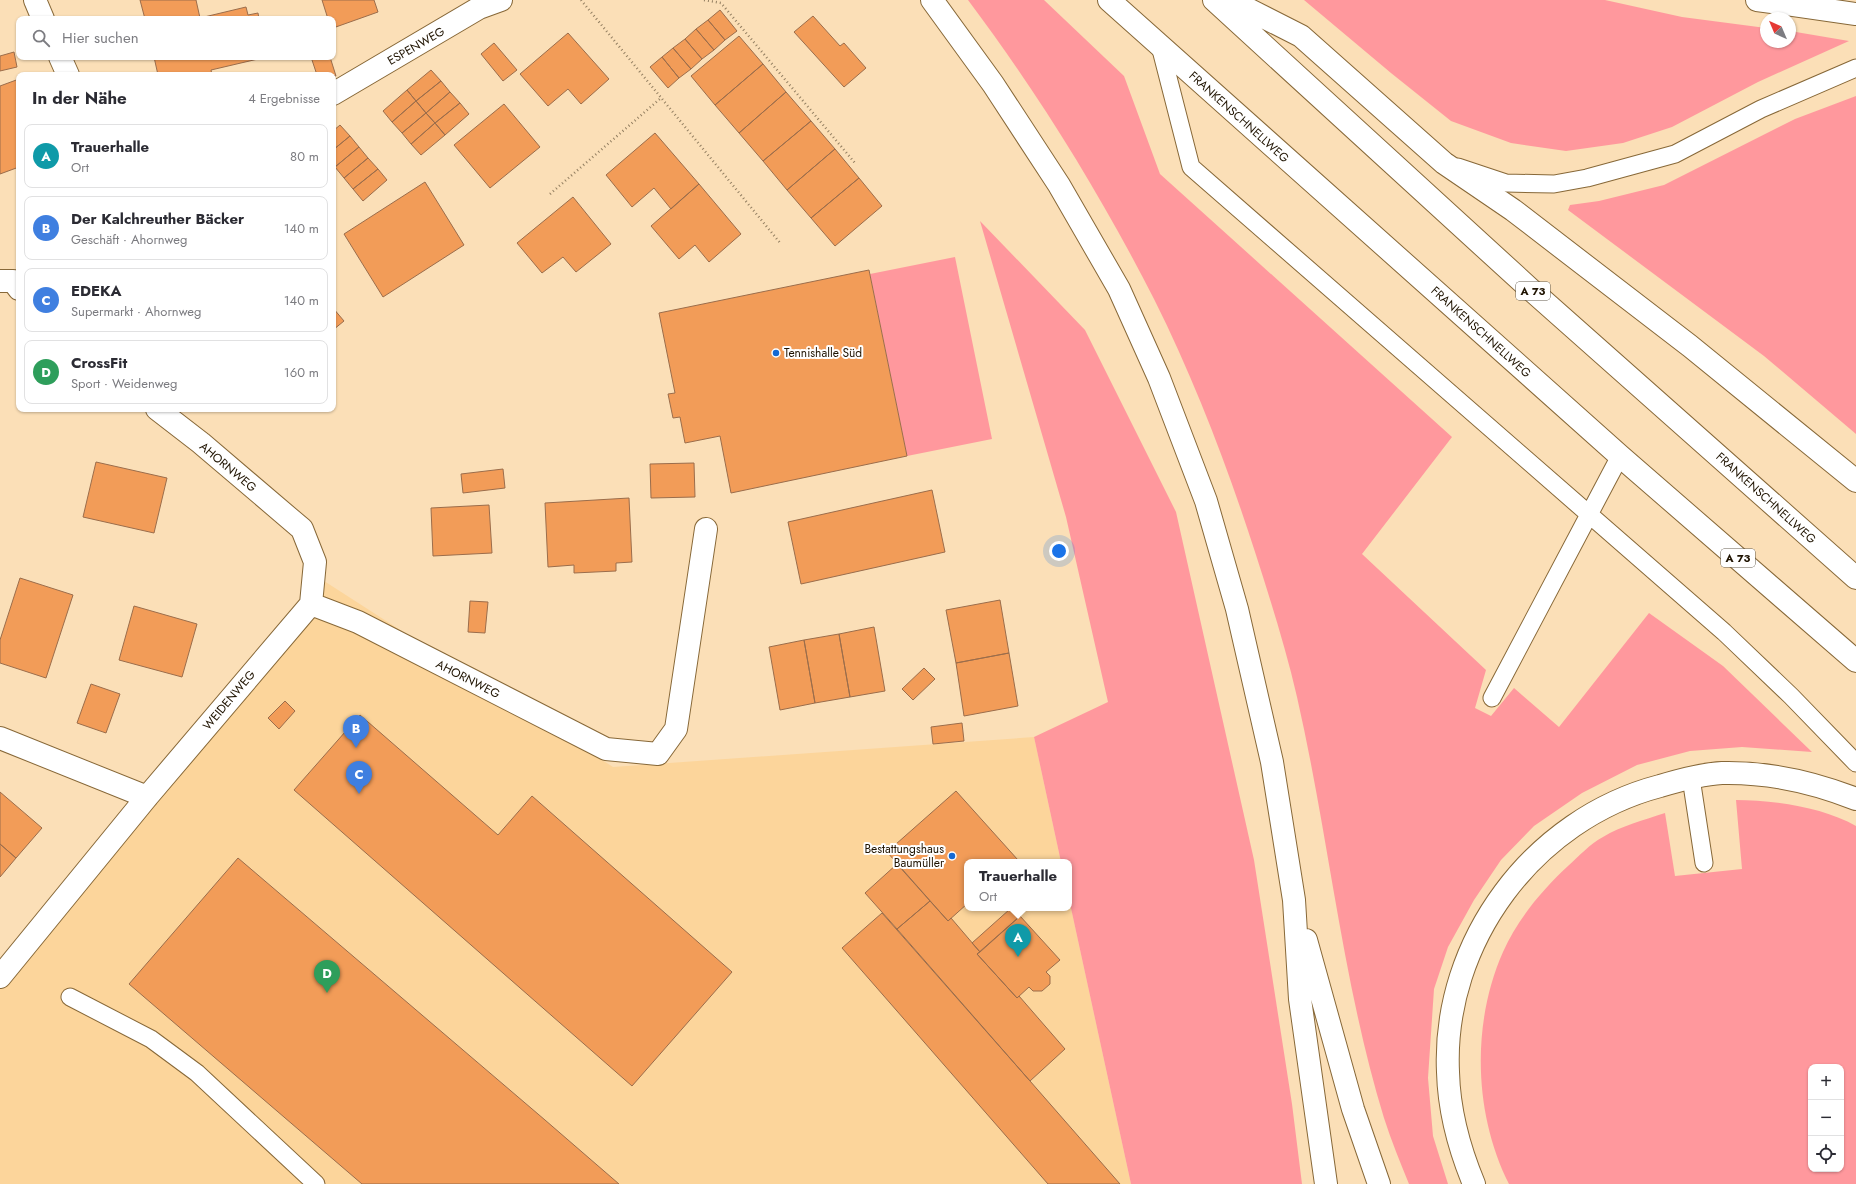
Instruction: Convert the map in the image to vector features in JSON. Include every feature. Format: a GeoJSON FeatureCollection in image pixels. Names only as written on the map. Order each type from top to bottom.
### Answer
{"type":"FeatureCollection","features":[{"type":"Feature","properties":{"kind":"main road"},"geometry":{"type":"LineString","coordinates":[[35,0],[42,16]]}},
{"type":"Feature","properties":{"kind":"main road","name":"ESPENWEG"},"geometry":{"type":"LineString","coordinates":[[336,92],[480,8],[501,0]]}},
{"type":"Feature","properties":{"kind":"main road"},"geometry":{"type":"LineString","coordinates":[[932,0],[993,84],[1059,185],[1119,289],[1159,378],[1206,501],[1237,610],[1272,762],[1294,900],[1300,998],[1326,1184]]}},
{"type":"Feature","properties":{"kind":"main road","name":"FRANKENSCHNELLWEG"},"geometry":{"type":"LineString","coordinates":[[1109,0],[1620,456],[1856,661]]}},
{"type":"Feature","properties":{"kind":"main road","name":"FRANKENSCHNELLWEG"},"geometry":{"type":"LineString","coordinates":[[1214,0],[1523,283],[1856,578]]}},
{"type":"Feature","properties":{"kind":"main road"},"geometry":{"type":"LineString","coordinates":[[1230,0],[1301,36],[1444,163],[1513,210],[1690,346],[1856,481]]}},
{"type":"Feature","properties":{"kind":"main road"},"geometry":{"type":"LineString","coordinates":[[1757,0],[1856,14]]}},
{"type":"Feature","properties":{"kind":"main road"},"geometry":{"type":"LineString","coordinates":[[61,60],[67,72]]}},
{"type":"Feature","properties":{"kind":"main road","name":"AHORNWEG"},"geometry":{"type":"LineString","coordinates":[[161,412],[201,443],[302,529],[315,562],[311,604],[358,622],[606,749],[658,754],[676,729],[706,529]]}},
{"type":"Feature","properties":{"kind":"main road","name":"WEIDENWEG"},"geometry":{"type":"LineString","coordinates":[[5,965],[311,604]]}},
{"type":"Feature","properties":{"kind":"main road"},"geometry":{"type":"LineString","coordinates":[[0,738],[147,797]]}},
{"type":"Feature","properties":{"kind":"main road"},"geometry":{"type":"LineString","coordinates":[[1474,1184],[1460,1147],[1451,1109],[1448,1071],[1449,1032],[1456,994],[1468,957],[1483,923],[1503,893],[1527,864],[1560,834],[1585,817],[1617,800],[1648,789],[1691,778],[1721,773],[1754,774],[1788,778],[1856,799]]}},
{"type":"Feature","properties":{"kind":"main road"},"geometry":{"type":"LineString","coordinates":[[1294,900],[1353,1109],[1379,1184]]}},
{"type":"Feature","properties":{"kind":"lane"},"geometry":{"type":"LineString","coordinates":[[1160,46],[1191,167],[1588,516],[1724,632],[1791,696],[1856,763]]}},
{"type":"Feature","properties":{"kind":"lane"},"geometry":{"type":"LineString","coordinates":[[1444,163],[1506,183],[1554,184],[1587,178],[1675,154],[1761,108],[1856,68]]}},
{"type":"Feature","properties":{"kind":"lane"},"geometry":{"type":"LineString","coordinates":[[1492,698],[1620,456]]}},
{"type":"Feature","properties":{"kind":"lane"},"geometry":{"type":"LineString","coordinates":[[1691,778],[1704,863]]}},
{"type":"Feature","properties":{"kind":"lane"},"geometry":{"type":"LineString","coordinates":[[70,997],[151,1039],[191,1069],[316,1184]]}},
{"type":"Feature","properties":{"kind":"path"},"geometry":{"type":"LineString","coordinates":[[581,0],[781,244]]}},
{"type":"Feature","properties":{"kind":"path"},"geometry":{"type":"LineString","coordinates":[[704,0],[721,3],[855,163]]}},
{"type":"Feature","properties":{"kind":"path"},"geometry":{"type":"LineString","coordinates":[[550,194],[661,98]]}},
{"type":"Feature","properties":{"kind":"shaded area"},"geometry":{"type":"Polygon","coordinates":[[[968,0],[1044,0],[1124,76],[1160,174],[1452,437],[1362,554],[1486,670],[1475,708],[1491,716],[1514,688],[1559,727],[1649,613],[1723,666],[1812,752],[1742,747],[1690,751],[1637,765],[1582,793],[1534,826],[1501,860],[1474,900],[1448,947],[1434,989],[1428,1078],[1433,1136],[1448,1184],[1409,1184],[1384,1118],[1357,1014],[1346,962],[1318,803],[1293,679],[1273,608],[1245,522],[1210,425],[1169,330],[1134,260],[1112,221],[1044,108],[968,0]]]}},
{"type":"Feature","properties":{"kind":"shaded area"},"geometry":{"type":"Polygon","coordinates":[[[1304,0],[1605,0],[1682,17],[1760,27],[1760,48],[1796,48],[1796,32],[1849,41],[1758,82],[1672,127],[1623,143],[1566,151],[1511,143],[1451,121],[1304,0]]]}},
{"type":"Feature","properties":{"kind":"shaded area"},"geometry":{"type":"Polygon","coordinates":[[[1856,96],[1856,434],[1764,356],[1568,210],[1570,205],[1599,201],[1664,185],[1795,119],[1856,96]]]}},
{"type":"Feature","properties":{"kind":"shaded area"},"geometry":{"type":"Polygon","coordinates":[[[980,221],[1085,330],[1176,512],[1254,860],[1292,1104],[1302,1184],[1131,1184],[1072,911],[1072,859],[1060,859],[1034,737],[1108,702],[1066,517],[980,221]]]}},
{"type":"Feature","properties":{"kind":"shaded area"},"geometry":{"type":"Polygon","coordinates":[[[955,257],[992,439],[907,456],[870,274],[955,257]]]}},
{"type":"Feature","properties":{"kind":"shaded area"},"geometry":{"type":"Polygon","coordinates":[[[321,579],[613,767],[1034,737],[1060,859],[964,859],[964,911],[1072,911],[1131,1184],[0,1184],[0,960],[321,579]]]}},
{"type":"Feature","properties":{"kind":"shaded area"},"geometry":{"type":"Polygon","coordinates":[[[1736,800],[1766,801],[1813,809],[1843,819],[1856,826],[1856,1184],[1509,1184],[1497,1157],[1489,1129],[1483,1099],[1481,1069],[1482,1039],[1486,1009],[1493,980],[1503,952],[1515,928],[1531,906],[1558,875],[1594,843],[1625,826],[1665,813],[1675,876],[1742,869],[1736,800]]]}},
{"type":"Feature","properties":{"kind":"building"},"geometry":{"type":"Polygon","coordinates":[[[140,0],[196,0],[200,16],[144,16],[140,0]]]}},
{"type":"Feature","properties":{"kind":"building"},"geometry":{"type":"Polygon","coordinates":[[[322,0],[374,0],[378,12],[336,27],[336,16],[327,16],[322,0]]]}},
{"type":"Feature","properties":{"kind":"building"},"geometry":{"type":"Polygon","coordinates":[[[246,7],[248,15],[258,13],[258,16],[208,16],[246,7]]]}},
{"type":"Feature","properties":{"kind":"building"},"geometry":{"type":"Polygon","coordinates":[[[720,10],[737,31],[725,40],[708,20],[720,10]]]}},
{"type":"Feature","properties":{"kind":"building"},"geometry":{"type":"Polygon","coordinates":[[[813,16],[840,46],[844,43],[866,68],[844,87],[794,32],[813,16]]]}},
{"type":"Feature","properties":{"kind":"building"},"geometry":{"type":"Polygon","coordinates":[[[708,20],[725,40],[714,50],[696,29],[708,20]]]}},
{"type":"Feature","properties":{"kind":"building"},"geometry":{"type":"Polygon","coordinates":[[[696,29],[714,50],[702,59],[685,39],[696,29]]]}},
{"type":"Feature","properties":{"kind":"building"},"geometry":{"type":"Polygon","coordinates":[[[568,33],[609,79],[581,104],[568,89],[548,106],[520,74],[568,33]]]}},
{"type":"Feature","properties":{"kind":"building"},"geometry":{"type":"Polygon","coordinates":[[[739,36],[763,64],[715,105],[691,76],[739,36]]]}},
{"type":"Feature","properties":{"kind":"building"},"geometry":{"type":"Polygon","coordinates":[[[685,39],[702,59],[691,69],[673,48],[685,39]]]}},
{"type":"Feature","properties":{"kind":"building"},"geometry":{"type":"Polygon","coordinates":[[[494,43],[517,70],[503,81],[481,54],[494,43]]]}},
{"type":"Feature","properties":{"kind":"building"},"geometry":{"type":"Polygon","coordinates":[[[673,48],[691,69],[679,78],[662,57],[673,48]]]}},
{"type":"Feature","properties":{"kind":"building"},"geometry":{"type":"Polygon","coordinates":[[[14,52],[17,67],[0,71],[0,56],[14,52]]]}},
{"type":"Feature","properties":{"kind":"building"},"geometry":{"type":"Polygon","coordinates":[[[662,57],[679,78],[668,88],[650,67],[662,57]]]}},
{"type":"Feature","properties":{"kind":"building"},"geometry":{"type":"Polygon","coordinates":[[[155,60],[254,60],[211,70],[211,72],[157,72],[155,60]]]}},
{"type":"Feature","properties":{"kind":"building"},"geometry":{"type":"Polygon","coordinates":[[[312,60],[331,60],[335,72],[316,72],[312,60]]]}},
{"type":"Feature","properties":{"kind":"building"},"geometry":{"type":"Polygon","coordinates":[[[763,64],[786,92],[739,133],[715,105],[763,64]]]}},
{"type":"Feature","properties":{"kind":"building"},"geometry":{"type":"Polygon","coordinates":[[[431,70],[441,81],[416,101],[407,90],[431,70]]]}},
{"type":"Feature","properties":{"kind":"building"},"geometry":{"type":"Polygon","coordinates":[[[16,80],[16,168],[0,174],[0,86],[16,80]]]}},
{"type":"Feature","properties":{"kind":"building"},"geometry":{"type":"Polygon","coordinates":[[[441,81],[450,92],[426,113],[416,101],[441,81]]]}},
{"type":"Feature","properties":{"kind":"building"},"geometry":{"type":"Polygon","coordinates":[[[407,90],[416,101],[392,122],[383,111],[407,90]]]}},
{"type":"Feature","properties":{"kind":"building"},"geometry":{"type":"Polygon","coordinates":[[[450,92],[460,103],[435,123],[426,113],[450,92]]]}},
{"type":"Feature","properties":{"kind":"building"},"geometry":{"type":"Polygon","coordinates":[[[786,92],[811,121],[763,161],[739,133],[786,92]]]}},
{"type":"Feature","properties":{"kind":"building"},"geometry":{"type":"Polygon","coordinates":[[[416,101],[426,113],[402,133],[392,122],[416,101]]]}},
{"type":"Feature","properties":{"kind":"building"},"geometry":{"type":"Polygon","coordinates":[[[460,103],[469,114],[445,135],[435,123],[460,103]]]}},
{"type":"Feature","properties":{"kind":"building"},"geometry":{"type":"Polygon","coordinates":[[[504,104],[540,147],[490,188],[454,145],[504,104]]]}},
{"type":"Feature","properties":{"kind":"building"},"geometry":{"type":"Polygon","coordinates":[[[426,113],[435,123],[411,144],[402,133],[426,113]]]}},
{"type":"Feature","properties":{"kind":"building"},"geometry":{"type":"Polygon","coordinates":[[[811,121],[835,149],[787,190],[763,161],[811,121]]]}},
{"type":"Feature","properties":{"kind":"building"},"geometry":{"type":"Polygon","coordinates":[[[435,123],[445,135],[421,155],[411,144],[435,123]]]}},
{"type":"Feature","properties":{"kind":"building"},"geometry":{"type":"Polygon","coordinates":[[[340,125],[350,136],[336,148],[336,128],[340,125]]]}},
{"type":"Feature","properties":{"kind":"building"},"geometry":{"type":"Polygon","coordinates":[[[655,133],[699,184],[671,209],[654,188],[632,207],[606,175],[655,133]]]}},
{"type":"Feature","properties":{"kind":"building"},"geometry":{"type":"Polygon","coordinates":[[[350,136],[359,147],[336,166],[336,148],[350,136]]]}},
{"type":"Feature","properties":{"kind":"building"},"geometry":{"type":"Polygon","coordinates":[[[359,147],[368,158],[344,178],[336,166],[359,147]]]}},
{"type":"Feature","properties":{"kind":"building"},"geometry":{"type":"Polygon","coordinates":[[[835,149],[859,178],[811,218],[787,190],[835,149]]]}},
{"type":"Feature","properties":{"kind":"building"},"geometry":{"type":"Polygon","coordinates":[[[368,158],[378,169],[353,189],[344,178],[368,158]]]}},
{"type":"Feature","properties":{"kind":"building"},"geometry":{"type":"Polygon","coordinates":[[[378,169],[387,180],[363,201],[353,189],[378,169]]]}},
{"type":"Feature","properties":{"kind":"building"},"geometry":{"type":"Polygon","coordinates":[[[859,178],[882,206],[835,246],[811,218],[859,178]]]}},
{"type":"Feature","properties":{"kind":"building"},"geometry":{"type":"Polygon","coordinates":[[[425,182],[464,245],[383,297],[344,234],[425,182]]]}},
{"type":"Feature","properties":{"kind":"building"},"geometry":{"type":"Polygon","coordinates":[[[699,184],[741,234],[709,262],[695,245],[679,259],[651,226],[699,184]]]}},
{"type":"Feature","properties":{"kind":"building"},"geometry":{"type":"Polygon","coordinates":[[[573,197],[611,244],[576,272],[563,257],[542,273],[517,243],[573,197]]]}},
{"type":"Feature","properties":{"kind":"building","name":"Tennishalle Süd"},"geometry":{"type":"Polygon","coordinates":[[[869,270],[907,456],[731,493],[720,436],[685,443],[680,417],[673,418],[668,394],[675,393],[659,313],[869,270]]]}},
{"type":"Feature","properties":{"kind":"building"},"geometry":{"type":"Polygon","coordinates":[[[336,312],[344,321],[336,328],[336,312]]]}},
{"type":"Feature","properties":{"kind":"building"},"geometry":{"type":"Polygon","coordinates":[[[96,462],[167,478],[154,533],[83,517],[96,462]]]}},
{"type":"Feature","properties":{"kind":"building"},"geometry":{"type":"Polygon","coordinates":[[[694,463],[695,497],[651,498],[650,464],[694,463]]]}},
{"type":"Feature","properties":{"kind":"building"},"geometry":{"type":"Polygon","coordinates":[[[503,469],[505,488],[463,493],[461,474],[503,469]]]}},
{"type":"Feature","properties":{"kind":"building"},"geometry":{"type":"Polygon","coordinates":[[[932,490],[945,552],[801,584],[788,522],[932,490]]]}},
{"type":"Feature","properties":{"kind":"building"},"geometry":{"type":"Polygon","coordinates":[[[629,498],[632,562],[616,563],[616,571],[574,573],[574,565],[548,567],[545,503],[629,498]]]}},
{"type":"Feature","properties":{"kind":"building"},"geometry":{"type":"Polygon","coordinates":[[[489,505],[492,553],[433,556],[431,508],[489,505]]]}},
{"type":"Feature","properties":{"kind":"building"},"geometry":{"type":"Polygon","coordinates":[[[20,578],[73,595],[46,678],[0,663],[0,640],[20,578]]]}},
{"type":"Feature","properties":{"kind":"building"},"geometry":{"type":"Polygon","coordinates":[[[1000,600],[1009,653],[956,663],[946,610],[1000,600]]]}},
{"type":"Feature","properties":{"kind":"building"},"geometry":{"type":"Polygon","coordinates":[[[470,601],[488,602],[485,633],[468,632],[470,601]]]}},
{"type":"Feature","properties":{"kind":"building"},"geometry":{"type":"Polygon","coordinates":[[[134,606],[197,624],[182,677],[119,660],[134,606]]]}},
{"type":"Feature","properties":{"kind":"building"},"geometry":{"type":"Polygon","coordinates":[[[874,627],[885,691],[850,697],[839,634],[874,627]]]}},
{"type":"Feature","properties":{"kind":"building"},"geometry":{"type":"Polygon","coordinates":[[[839,634],[850,697],[815,703],[804,640],[839,634]]]}},
{"type":"Feature","properties":{"kind":"building"},"geometry":{"type":"Polygon","coordinates":[[[804,640],[815,703],[780,710],[769,647],[804,640]]]}},
{"type":"Feature","properties":{"kind":"building"},"geometry":{"type":"Polygon","coordinates":[[[1009,653],[1018,706],[964,716],[956,663],[1009,653]]]}},
{"type":"Feature","properties":{"kind":"building"},"geometry":{"type":"Polygon","coordinates":[[[924,668],[935,679],[913,700],[902,689],[924,668]]]}},
{"type":"Feature","properties":{"kind":"building"},"geometry":{"type":"Polygon","coordinates":[[[91,684],[120,694],[106,733],[77,723],[91,684]]]}},
{"type":"Feature","properties":{"kind":"building"},"geometry":{"type":"Polygon","coordinates":[[[285,701],[295,711],[279,729],[268,718],[285,701]]]}},
{"type":"Feature","properties":{"kind":"building"},"geometry":{"type":"Polygon","coordinates":[[[360,715],[498,835],[532,796],[732,972],[632,1086],[294,790],[360,715]]]}},
{"type":"Feature","properties":{"kind":"building"},"geometry":{"type":"Polygon","coordinates":[[[962,723],[964,741],[933,744],[931,727],[962,723]]]}},
{"type":"Feature","properties":{"kind":"building","name":"Bestattungshaus Baumüller"},"geometry":{"type":"Polygon","coordinates":[[[956,791],[1017,859],[964,859],[964,907],[948,921],[887,852],[956,791]]]}},
{"type":"Feature","properties":{"kind":"building"},"geometry":{"type":"Polygon","coordinates":[[[0,792],[42,828],[16,858],[0,844],[0,792]]]}},
{"type":"Feature","properties":{"kind":"building"},"geometry":{"type":"Polygon","coordinates":[[[0,844],[16,858],[0,877],[0,844]]]}},
{"type":"Feature","properties":{"kind":"building"},"geometry":{"type":"Polygon","coordinates":[[[238,858],[619,1184],[362,1184],[129,984],[238,858]]]}},
{"type":"Feature","properties":{"kind":"building"},"geometry":{"type":"Polygon","coordinates":[[[897,864],[930,901],[897,929],[865,893],[897,864]]]}},
{"type":"Feature","properties":{"kind":"building"},"geometry":{"type":"Polygon","coordinates":[[[930,901],[948,921],[951,918],[980,952],[977,954],[1017,998],[1019,996],[1065,1049],[1030,1081],[897,929],[930,901]]]}},
{"type":"Feature","properties":{"kind":"building"},"geometry":{"type":"Polygon","coordinates":[[[1008,911],[1012,911],[1018,918],[980,952],[972,943],[1008,911]]]}},
{"type":"Feature","properties":{"kind":"building"},"geometry":{"type":"Polygon","coordinates":[[[882,913],[1120,1184],[1048,1184],[842,948],[882,913]]]}},
{"type":"Feature","properties":{"kind":"building"},"geometry":{"type":"Polygon","coordinates":[[[1020,916],[1060,960],[1046,972],[1050,976],[1050,984],[1042,991],[1033,991],[1029,987],[1017,998],[977,954],[1020,916]]]}},
{"type":"Feature","properties":{"kind":"place","name":"Tennishalle Süd"},"geometry":{"type":"Point","coordinates":[776,353]}},
{"type":"Feature","properties":{"kind":"place","name":"Der Kalchreuther Bäcker"},"geometry":{"type":"Point","coordinates":[356,748]}},
{"type":"Feature","properties":{"kind":"place","name":"EDEKA"},"geometry":{"type":"Point","coordinates":[359,794]}},
{"type":"Feature","properties":{"kind":"place","name":"Bestattungshaus Baumüller"},"geometry":{"type":"Point","coordinates":[952,856]}},
{"type":"Feature","properties":{"kind":"place","name":"Trauerhalle"},"geometry":{"type":"Point","coordinates":[1018,957]}},
{"type":"Feature","properties":{"kind":"place","name":"CrossFit"},"geometry":{"type":"Point","coordinates":[327,993]}}]}
